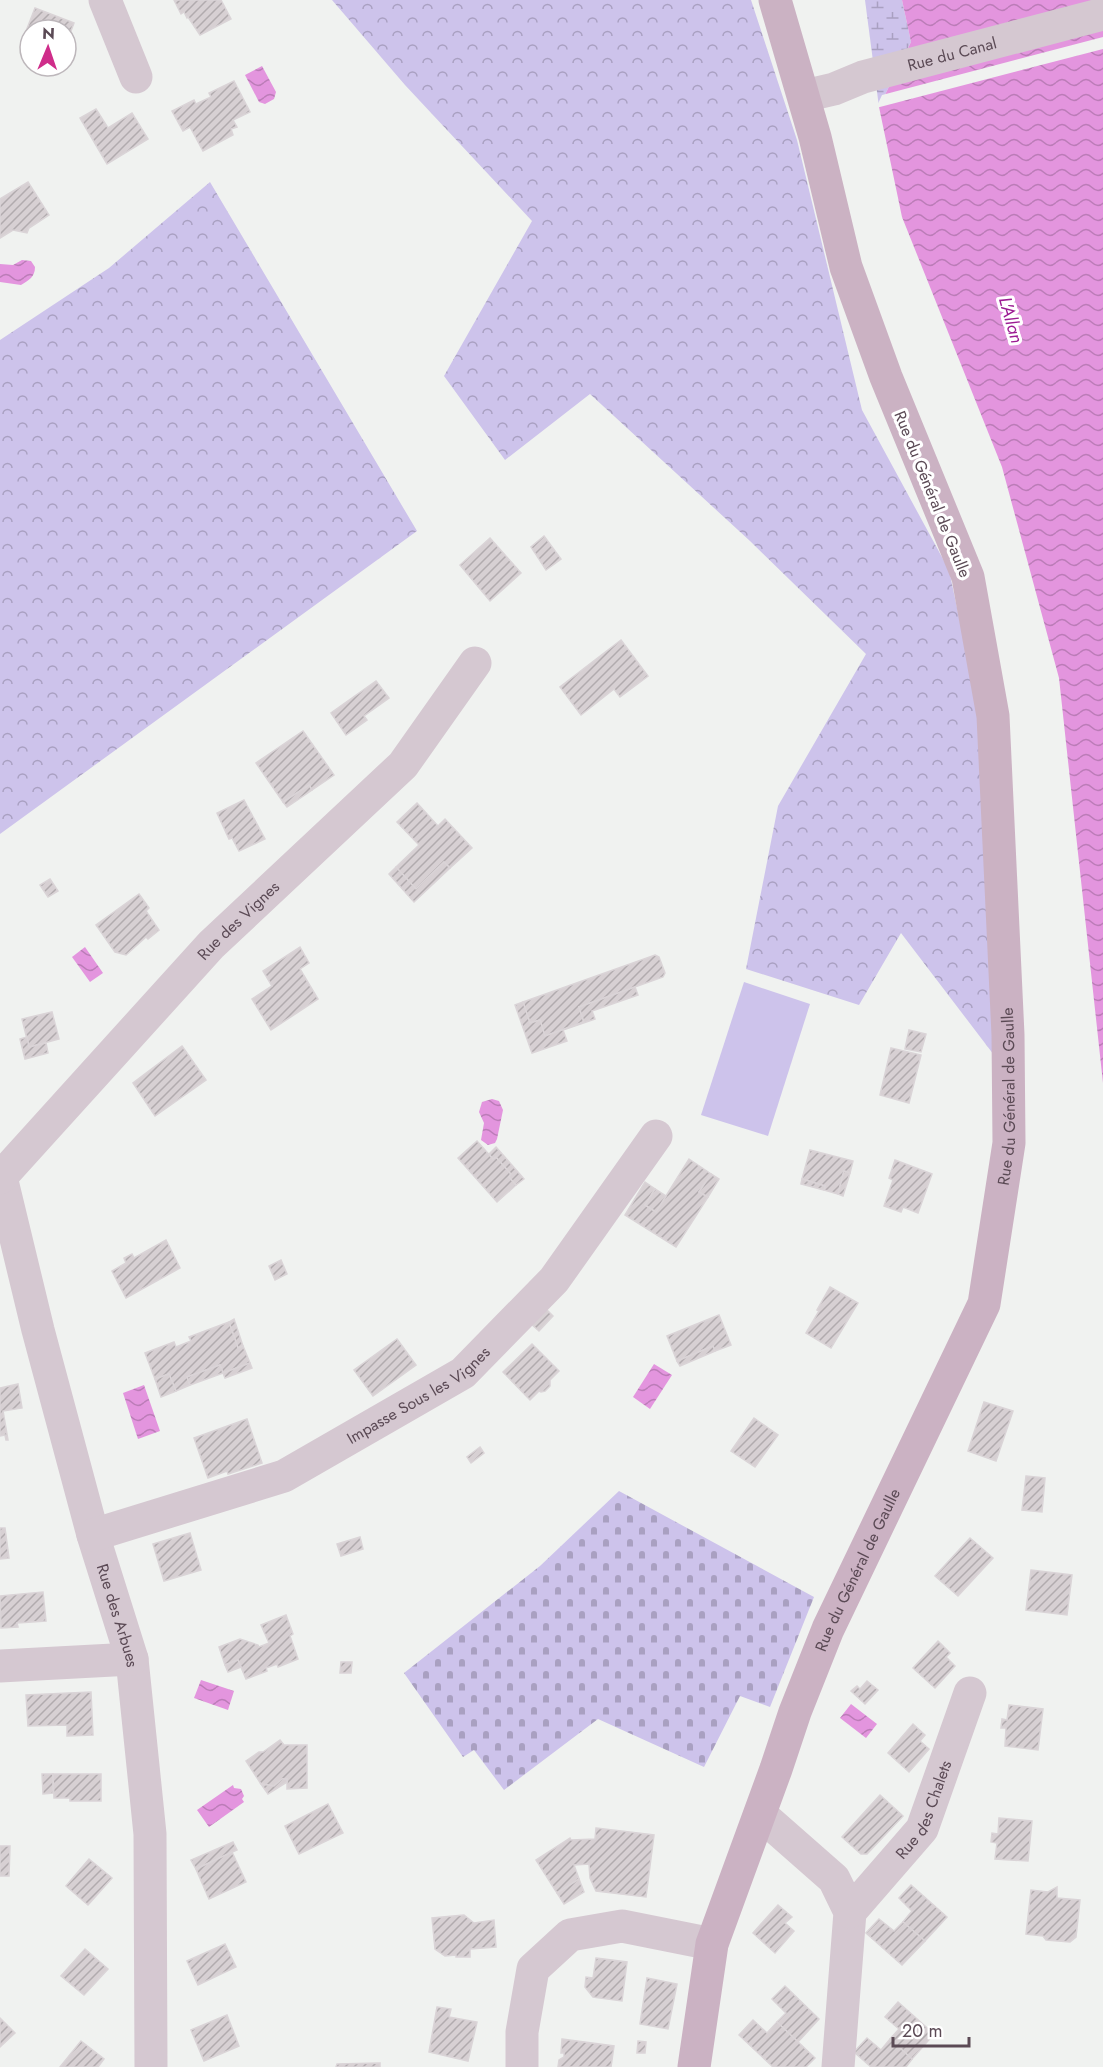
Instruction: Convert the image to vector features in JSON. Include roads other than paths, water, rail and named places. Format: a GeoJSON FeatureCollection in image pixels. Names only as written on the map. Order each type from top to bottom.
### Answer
{"type":"FeatureCollection","features":[{"type":"Feature","properties":{"kind":"main road","name":"Rue du Général de Gaulle"},"geometry":{"type":"LineString","coordinates":[[694,2067],[712,1944],[795,1712],[828,1629],[984,1304],[1009,1143],[1008,1035],[993,716],[968,578],[886,377],[846,267],[804,96],[775,0]]}},
{"type":"Feature","properties":{"kind":"street"},"geometry":{"type":"LineString","coordinates":[[105,0],[136,77]]}},
{"type":"Feature","properties":{"kind":"street","name":"Rue du Canal"},"geometry":{"type":"LineString","coordinates":[[804,96],[834,89],[854,80],[1103,14]]}},
{"type":"Feature","properties":{"kind":"street","name":"Rue des Vignes"},"geometry":{"type":"LineString","coordinates":[[0,1177],[212,945],[404,765],[475,663]]}},
{"type":"Feature","properties":{"kind":"street","name":"Impasse Sous les Vignes"},"geometry":{"type":"LineString","coordinates":[[93,1535],[284,1476],[463,1373],[554,1280],[656,1136]]}},
{"type":"Feature","properties":{"kind":"street","name":"Rue des Arbues"},"geometry":{"type":"LineString","coordinates":[[0,1177],[93,1535],[132,1659],[150,1834],[151,2067]]}},
{"type":"Feature","properties":{"kind":"street"},"geometry":{"type":"LineString","coordinates":[[0,1665],[132,1659]]}},
{"type":"Feature","properties":{"kind":"street","name":"Rue des Chalets"},"geometry":{"type":"LineString","coordinates":[[850,1912],[922,1829],[970,1693]]}},
{"type":"Feature","properties":{"kind":"street"},"geometry":{"type":"LineString","coordinates":[[760,1814],[834,1878],[850,1912],[838,2067]]}},
{"type":"Feature","properties":{"kind":"street"},"geometry":{"type":"LineString","coordinates":[[522,2067],[522,2032],[533,1968],[570,1935],[622,1926],[712,1944]]}},
{"type":"Feature","properties":{"kind":"water","name":"L'Allan"},"geometry":{"type":"Polygon","coordinates":[[[902,0],[1103,0],[1103,1083],[1059,678],[1002,467],[902,217],[879,107],[911,42],[902,0]]]}},
{"type":"Feature","properties":{"kind":"water"},"geometry":{"type":"Polygon","coordinates":[[[262,66],[276,92],[274,99],[265,104],[259,102],[245,75],[262,66]]]}},
{"type":"Feature","properties":{"kind":"water"},"geometry":{"type":"Polygon","coordinates":[[[22,260],[31,261],[35,267],[31,278],[21,285],[0,282],[0,264],[13,265],[22,260]]]}},
{"type":"Feature","properties":{"kind":"water"},"geometry":{"type":"Polygon","coordinates":[[[85,947],[103,973],[90,982],[72,957],[85,947]]]}},
{"type":"Feature","properties":{"kind":"water"},"geometry":{"type":"Polygon","coordinates":[[[492,1099],[499,1101],[503,1110],[497,1139],[495,1143],[488,1145],[481,1140],[484,1123],[479,1112],[482,1102],[492,1099]]]}},
{"type":"Feature","properties":{"kind":"water"},"geometry":{"type":"Polygon","coordinates":[[[654,1364],[672,1375],[650,1409],[633,1397],[654,1364]]]}},
{"type":"Feature","properties":{"kind":"water"},"geometry":{"type":"Polygon","coordinates":[[[144,1385],[160,1431],[138,1439],[123,1393],[144,1385]]]}},
{"type":"Feature","properties":{"kind":"water"},"geometry":{"type":"Polygon","coordinates":[[[201,1680],[234,1691],[228,1710],[194,1698],[201,1680]]]}},
{"type":"Feature","properties":{"kind":"water"},"geometry":{"type":"Polygon","coordinates":[[[851,1704],[877,1724],[866,1738],[840,1718],[851,1704]]]}},
{"type":"Feature","properties":{"kind":"water"},"geometry":{"type":"Polygon","coordinates":[[[233,1785],[234,1788],[241,1789],[244,1802],[209,1827],[197,1810],[233,1785]]]}}]}
